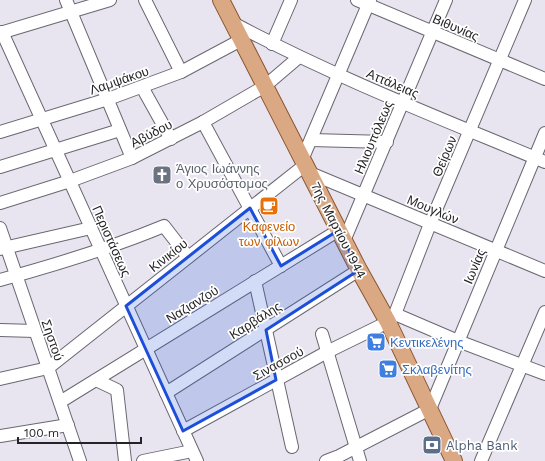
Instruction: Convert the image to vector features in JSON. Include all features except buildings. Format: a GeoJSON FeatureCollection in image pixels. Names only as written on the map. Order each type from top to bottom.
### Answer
{"type":"FeatureCollection","features":[{"type":"Feature","properties":{"kind":"main road","name":"7ης Μαρτίου 1944"},"geometry":{"type":"LineString","coordinates":[[221,0],[359,270],[391,318],[454,461]]}},
{"type":"Feature","properties":{"kind":"street"},"geometry":{"type":"LineString","coordinates":[[66,0],[132,158]]}},
{"type":"Feature","properties":{"kind":"street"},"geometry":{"type":"LineString","coordinates":[[1,32],[107,0]]}},
{"type":"Feature","properties":{"kind":"street"},"geometry":{"type":"LineString","coordinates":[[145,0],[181,72]]}},
{"type":"Feature","properties":{"kind":"street"},"geometry":{"type":"LineString","coordinates":[[272,44],[291,0]]}},
{"type":"Feature","properties":{"kind":"street","name":"Ηλιουπόλεως"},"geometry":{"type":"LineString","coordinates":[[342,236],[364,196],[446,0]]}},
{"type":"Feature","properties":{"kind":"street","name":"Θείρων"},"geometry":{"type":"LineString","coordinates":[[391,318],[525,0]]}},
{"type":"Feature","properties":{"kind":"street"},"geometry":{"type":"LineString","coordinates":[[306,166],[311,140],[338,75],[365,2]]}},
{"type":"Feature","properties":{"kind":"street","name":"Βιθυνίας"},"geometry":{"type":"LineString","coordinates":[[365,2],[432,33],[545,80]]}},
{"type":"Feature","properties":{"kind":"street","name":"Αττάλειας"},"geometry":{"type":"LineString","coordinates":[[233,23],[272,44],[338,75],[540,160]]}},
{"type":"Feature","properties":{"kind":"street","name":"Περιστάσεως"},"geometry":{"type":"LineString","coordinates":[[1,32],[56,149],[195,456]]}},
{"type":"Feature","properties":{"kind":"street","name":"Λαμψάκου"},"geometry":{"type":"LineString","coordinates":[[0,132],[108,100],[181,72],[242,40]]}},
{"type":"Feature","properties":{"kind":"street","name":"Αβύδου"},"geometry":{"type":"LineString","coordinates":[[0,203],[70,181],[132,158],[171,139],[265,86],[299,57]]}},
{"type":"Feature","properties":{"kind":"street"},"geometry":{"type":"LineString","coordinates":[[142,87],[171,139]]}},
{"type":"Feature","properties":{"kind":"street"},"geometry":{"type":"LineString","coordinates":[[203,122],[281,266]]}},
{"type":"Feature","properties":{"kind":"street"},"geometry":{"type":"LineString","coordinates":[[0,167],[120,130]]}},
{"type":"Feature","properties":{"kind":"street","name":"Ιωνίας"},"geometry":{"type":"LineString","coordinates":[[430,409],[496,251],[540,160],[545,133]]}},
{"type":"Feature","properties":{"kind":"street"},"geometry":{"type":"LineString","coordinates":[[311,140],[387,142]]}},
{"type":"Feature","properties":{"kind":"street","name":"Μουγλών"},"geometry":{"type":"LineString","coordinates":[[306,166],[364,196],[545,271]]}},
{"type":"Feature","properties":{"kind":"street","name":"Κινικίου"},"geometry":{"type":"LineString","coordinates":[[48,368],[250,208],[306,166]]}},
{"type":"Feature","properties":{"kind":"street"},"geometry":{"type":"LineString","coordinates":[[0,280],[101,249],[164,226],[188,257]]}},
{"type":"Feature","properties":{"kind":"street","name":"Σηστού"},"geometry":{"type":"LineString","coordinates":[[0,228],[3,248],[16,276],[36,331],[80,461]]}},
{"type":"Feature","properties":{"kind":"street"},"geometry":{"type":"LineString","coordinates":[[3,248],[91,228]]}},
{"type":"Feature","properties":{"kind":"street","name":"Ναζιανζού"},"geometry":{"type":"LineString","coordinates":[[60,402],[281,266],[342,236]]}},
{"type":"Feature","properties":{"kind":"street","name":"Καρβάλης"},"geometry":{"type":"LineString","coordinates":[[166,393],[359,270]]}},
{"type":"Feature","properties":{"kind":"street"},"geometry":{"type":"LineString","coordinates":[[255,282],[292,447]]}},
{"type":"Feature","properties":{"kind":"street"},"geometry":{"type":"LineString","coordinates":[[481,461],[545,312]]}},
{"type":"Feature","properties":{"kind":"street"},"geometry":{"type":"LineString","coordinates":[[391,318],[458,341],[545,374]]}},
{"type":"Feature","properties":{"kind":"street","name":"Σινασσού"},"geometry":{"type":"LineString","coordinates":[[183,431],[391,318]]}},
{"type":"Feature","properties":{"kind":"street"},"geometry":{"type":"LineString","coordinates":[[0,330],[36,331]]}},
{"type":"Feature","properties":{"kind":"street"},"geometry":{"type":"LineString","coordinates":[[322,334],[360,461]]}},
{"type":"Feature","properties":{"kind":"street"},"geometry":{"type":"LineString","coordinates":[[0,379],[48,368]]}},
{"type":"Feature","properties":{"kind":"street"},"geometry":{"type":"LineString","coordinates":[[96,380],[118,390],[125,461]]}},
{"type":"Feature","properties":{"kind":"street"},"geometry":{"type":"LineString","coordinates":[[326,461],[430,409]]}},
{"type":"Feature","properties":{"kind":"street"},"geometry":{"type":"LineString","coordinates":[[0,436],[68,425]]}},
{"type":"Feature","properties":{"kind":"street"},"geometry":{"type":"LineString","coordinates":[[143,461],[195,456]]}},
{"type":"Feature","properties":{"kind":"highlighted area"},"geometry":{"type":"Polygon","coordinates":[[[250,208],[281,266],[339,230],[359,270],[266,330],[276,380],[183,431],[126,306],[250,208]]]}},
{"type":"Feature","properties":{"kind":"place","name":"Άγιος Ιωάννης ο Χρυσόστομος"},"geometry":{"type":"Point","coordinates":[162,175]}},
{"type":"Feature","properties":{"kind":"place","name":"Καφενείο των φίλων"},"geometry":{"type":"Point","coordinates":[269,206]}},
{"type":"Feature","properties":{"kind":"place","name":"Κεντικελένης"},"geometry":{"type":"Point","coordinates":[376,342]}},
{"type":"Feature","properties":{"kind":"place","name":"Σκλαβενίτης"},"geometry":{"type":"Point","coordinates":[388,369]}},
{"type":"Feature","properties":{"kind":"place","name":"Alpha Bank"},"geometry":{"type":"Point","coordinates":[432,445]}}]}
